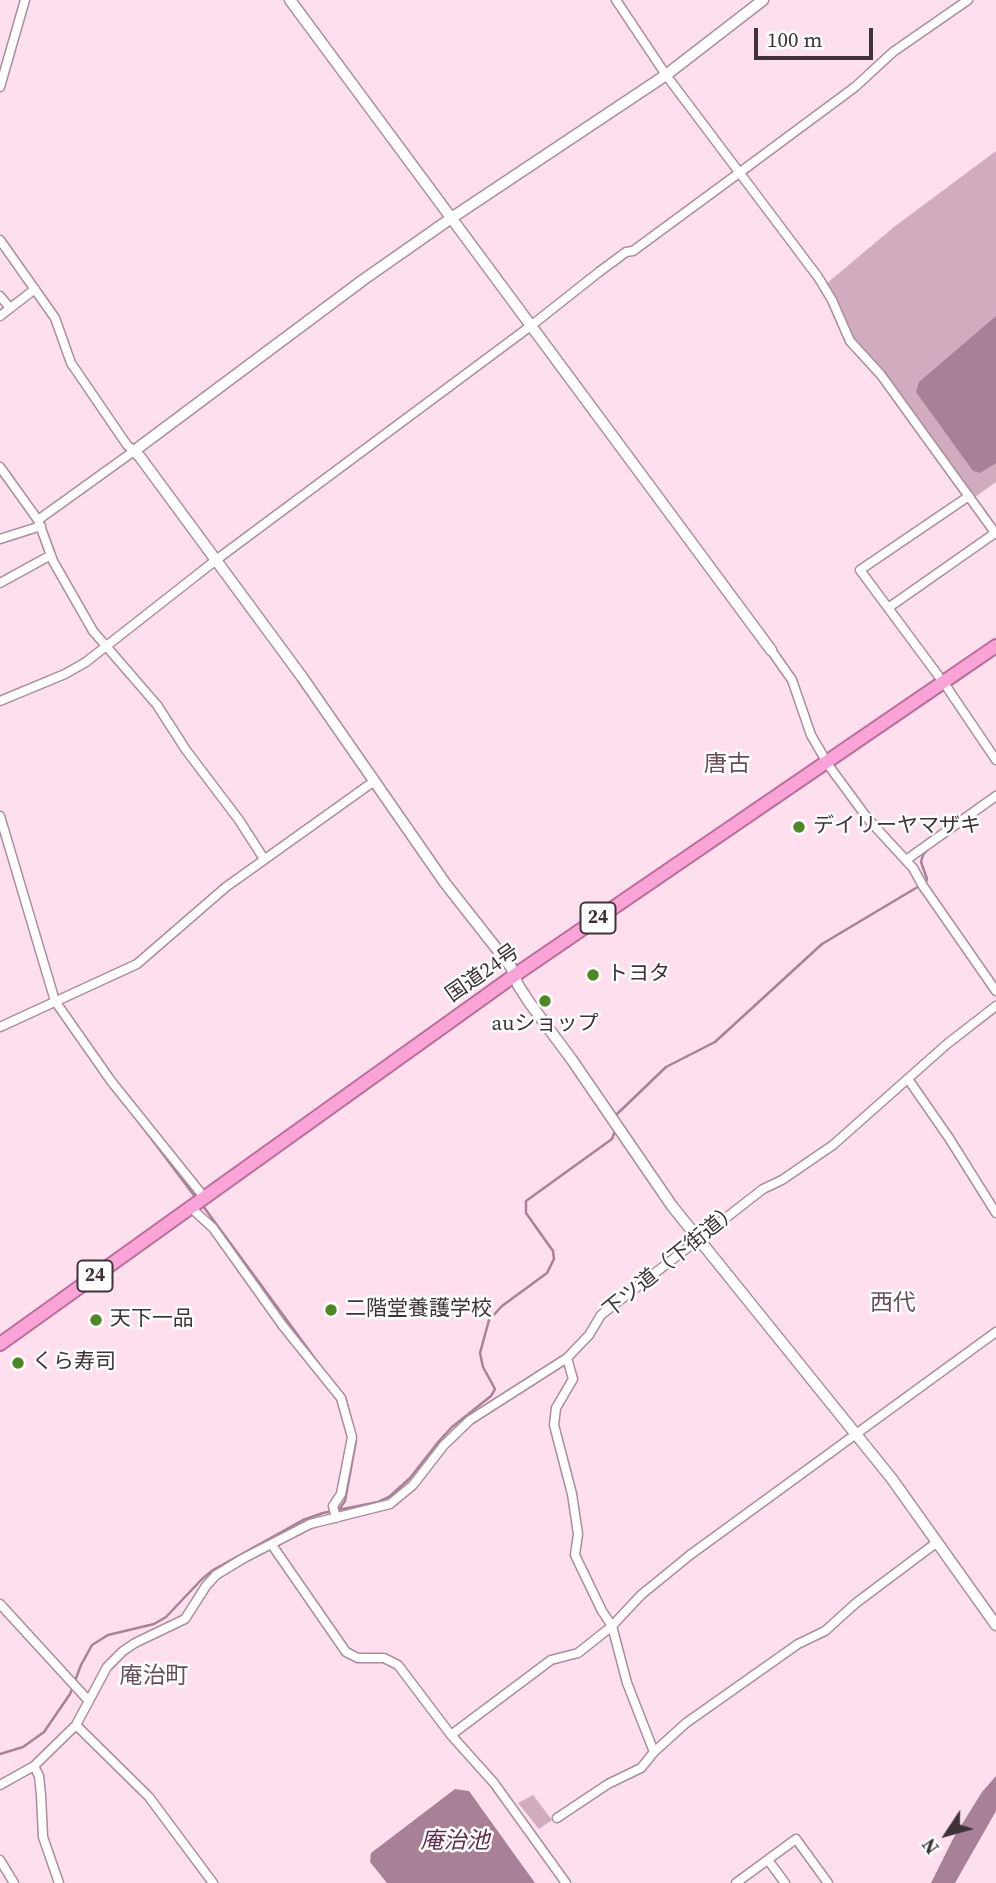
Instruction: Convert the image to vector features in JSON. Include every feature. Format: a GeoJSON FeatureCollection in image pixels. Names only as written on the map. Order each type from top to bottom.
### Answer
{"type":"FeatureCollection","features":[{"type":"Feature","properties":{"kind":"highway","name":"国道24号"},"geometry":{"type":"LineString","coordinates":[[0,1344],[515,975],[996,646]]}},
{"type":"Feature","properties":{"kind":"street"},"geometry":{"type":"LineString","coordinates":[[0,87],[25,0]]}},
{"type":"Feature","properties":{"kind":"street"},"geometry":{"type":"LineString","coordinates":[[616,0],[666,75],[818,277],[832,300],[850,341],[881,375],[996,534],[888,608]]}},
{"type":"Feature","properties":{"kind":"street"},"geometry":{"type":"LineString","coordinates":[[0,539],[39,523],[342,295],[450,219],[666,75],[763,0]]}},
{"type":"Feature","properties":{"kind":"street"},"geometry":{"type":"LineString","coordinates":[[0,701],[76,669],[216,560],[599,272],[626,252],[633,251],[739,173],[855,87],[893,52],[968,0]]}},
{"type":"Feature","properties":{"kind":"street"},"geometry":{"type":"LineString","coordinates":[[293,1],[450,219],[532,325],[771,650],[792,680],[811,735],[827,762],[868,819],[906,860],[996,991]]}},
{"type":"Feature","properties":{"kind":"street"},"geometry":{"type":"LineString","coordinates":[[0,240],[55,318],[71,363],[127,445],[216,560],[445,883],[506,960],[529,1002],[698,1240],[892,1479],[996,1625]]}},
{"type":"Feature","properties":{"kind":"street"},"geometry":{"type":"LineString","coordinates":[[0,316],[35,289]]}},
{"type":"Feature","properties":{"kind":"street"},"geometry":{"type":"LineString","coordinates":[[0,296],[10,308]]}},
{"type":"Feature","properties":{"kind":"street"},"geometry":{"type":"LineString","coordinates":[[0,467],[39,523],[51,555],[86,620],[105,647],[157,705],[264,859]]}},
{"type":"Feature","properties":{"kind":"street"},"geometry":{"type":"LineString","coordinates":[[969,496],[860,570],[996,760]]}},
{"type":"Feature","properties":{"kind":"street"},"geometry":{"type":"LineString","coordinates":[[0,583],[51,555]]}},
{"type":"Feature","properties":{"kind":"street"},"geometry":{"type":"LineString","coordinates":[[0,1027],[136,964],[226,887],[373,782]]}},
{"type":"Feature","properties":{"kind":"street"},"geometry":{"type":"LineString","coordinates":[[906,860],[996,796]]}},
{"type":"Feature","properties":{"kind":"street"},"geometry":{"type":"LineString","coordinates":[[0,816],[55,1001],[111,1081],[204,1197]]}},
{"type":"Feature","properties":{"kind":"street","name":"下ツ道（下街道）"},"geometry":{"type":"LineString","coordinates":[[0,1785],[34,1766],[76,1725],[107,1667],[122,1651],[185,1619],[216,1575],[310,1524],[390,1504],[414,1485],[444,1445],[470,1420],[567,1357],[589,1335],[601,1315],[762,1188],[782,1180],[834,1145],[996,1006]]}},
{"type":"Feature","properties":{"kind":"street"},"geometry":{"type":"LineString","coordinates":[[908,1079],[996,1213]]}},
{"type":"Feature","properties":{"kind":"street"},"geometry":{"type":"LineString","coordinates":[[190,1208],[213,1228],[283,1326],[341,1398],[351,1428],[351,1446],[341,1494],[333,1506],[337,1518]]}},
{"type":"Feature","properties":{"kind":"street"},"geometry":{"type":"LineString","coordinates":[[451,1735],[551,1660],[578,1653],[612,1626],[640,1595],[690,1555],[996,1332]]}},
{"type":"Feature","properties":{"kind":"street"},"geometry":{"type":"LineString","coordinates":[[567,1357],[573,1379],[556,1408],[554,1425],[572,1494],[578,1534],[575,1555],[612,1626],[627,1683],[654,1752]]}},
{"type":"Feature","properties":{"kind":"street"},"geometry":{"type":"LineString","coordinates":[[557,1818],[608,1784],[641,1768],[654,1752],[697,1715],[798,1644],[825,1631],[856,1603],[936,1543]]}},
{"type":"Feature","properties":{"kind":"street"},"geometry":{"type":"LineString","coordinates":[[272,1545],[346,1652],[358,1658],[384,1658],[398,1665],[451,1735],[494,1783],[566,1883]]}},
{"type":"Feature","properties":{"kind":"street"},"geometry":{"type":"LineString","coordinates":[[0,1604],[88,1700]]}},
{"type":"Feature","properties":{"kind":"street"},"geometry":{"type":"LineString","coordinates":[[76,1725],[149,1797],[213,1883]]}},
{"type":"Feature","properties":{"kind":"street"},"geometry":{"type":"LineString","coordinates":[[34,1766],[41,1795],[43,1838],[60,1883]]}},
{"type":"Feature","properties":{"kind":"street"},"geometry":{"type":"LineString","coordinates":[[737,1883],[796,1839],[828,1883]]}},
{"type":"Feature","properties":{"kind":"street"},"geometry":{"type":"LineString","coordinates":[[0,1860],[14,1883]]}},
{"type":"Feature","properties":{"kind":"street"},"geometry":{"type":"LineString","coordinates":[[768,1860],[785,1883]]}},
{"type":"Feature","properties":{"kind":"shaded area"},"geometry":{"type":"Polygon","coordinates":[[[996,151],[996,482],[975,497],[894,384],[852,339],[826,284],[894,227],[996,151]]]}},
{"type":"Feature","properties":{"kind":"shaded area"},"geometry":{"type":"Polygon","coordinates":[[[533,1795],[552,1820],[539,1829],[518,1803],[533,1795]]]}},
{"type":"Feature","properties":{"kind":"water"},"geometry":{"type":"Polygon","coordinates":[[[996,316],[996,463],[980,473],[973,471],[916,392],[919,382],[996,316]]]}},
{"type":"Feature","properties":{"kind":"water"},"geometry":{"type":"Polygon","coordinates":[[[996,1776],[996,1811],[955,1883],[931,1883],[954,1837],[982,1792],[996,1776]]]}},
{"type":"Feature","properties":{"kind":"water","name":"庵治池"},"geometry":{"type":"Polygon","coordinates":[[[455,1789],[469,1791],[535,1883],[387,1883],[370,1862],[371,1853],[455,1789]]]}},
{"type":"Feature","properties":{"kind":"waterway"},"geometry":{"type":"LineString","coordinates":[[616,1115],[666,1067],[715,1042],[822,944],[926,882],[921,862],[928,849]]}},
{"type":"Feature","properties":{"kind":"waterway"},"geometry":{"type":"LineString","coordinates":[[135,1117],[196,1198]]}},
{"type":"Feature","properties":{"kind":"waterway"},"geometry":{"type":"LineString","coordinates":[[0,1754],[23,1747],[44,1732],[70,1694],[92,1645],[108,1635],[154,1624],[166,1617],[213,1570],[303,1520],[389,1497],[410,1478],[452,1427],[491,1396],[495,1389],[483,1367],[480,1353],[489,1320],[502,1306],[547,1273],[554,1259],[553,1251],[526,1213],[526,1201],[612,1139],[615,1131]]}},
{"type":"Feature","properties":{"kind":"waterway"},"geometry":{"type":"LineString","coordinates":[[203,1206],[319,1364]]}},
{"type":"Feature","properties":{"kind":"waterway"},"geometry":{"type":"LineString","coordinates":[[340,1508],[345,1501],[356,1441],[346,1400]]}},
{"type":"Feature","properties":{"kind":"place","name":"デイリーヤマザキ"},"geometry":{"type":"Point","coordinates":[799,827]}},
{"type":"Feature","properties":{"kind":"place","name":"トヨタ"},"geometry":{"type":"Point","coordinates":[593,975]}},
{"type":"Feature","properties":{"kind":"place","name":"auショップ"},"geometry":{"type":"Point","coordinates":[545,1001]}},
{"type":"Feature","properties":{"kind":"place","name":"二階堂養護学校"},"geometry":{"type":"Point","coordinates":[331,1310]}},
{"type":"Feature","properties":{"kind":"place","name":"天下一品"},"geometry":{"type":"Point","coordinates":[96,1320]}},
{"type":"Feature","properties":{"kind":"place","name":"くら寿司"},"geometry":{"type":"Point","coordinates":[18,1363]}},
{"type":"Feature","properties":{"kind":"district","name":"唐古"},"geometry":{"type":"Point","coordinates":[727,765]}},
{"type":"Feature","properties":{"kind":"district","name":"西代"},"geometry":{"type":"Point","coordinates":[893,1304]}},
{"type":"Feature","properties":{"kind":"district","name":"庵治町"},"geometry":{"type":"Point","coordinates":[154,1677]}}]}
